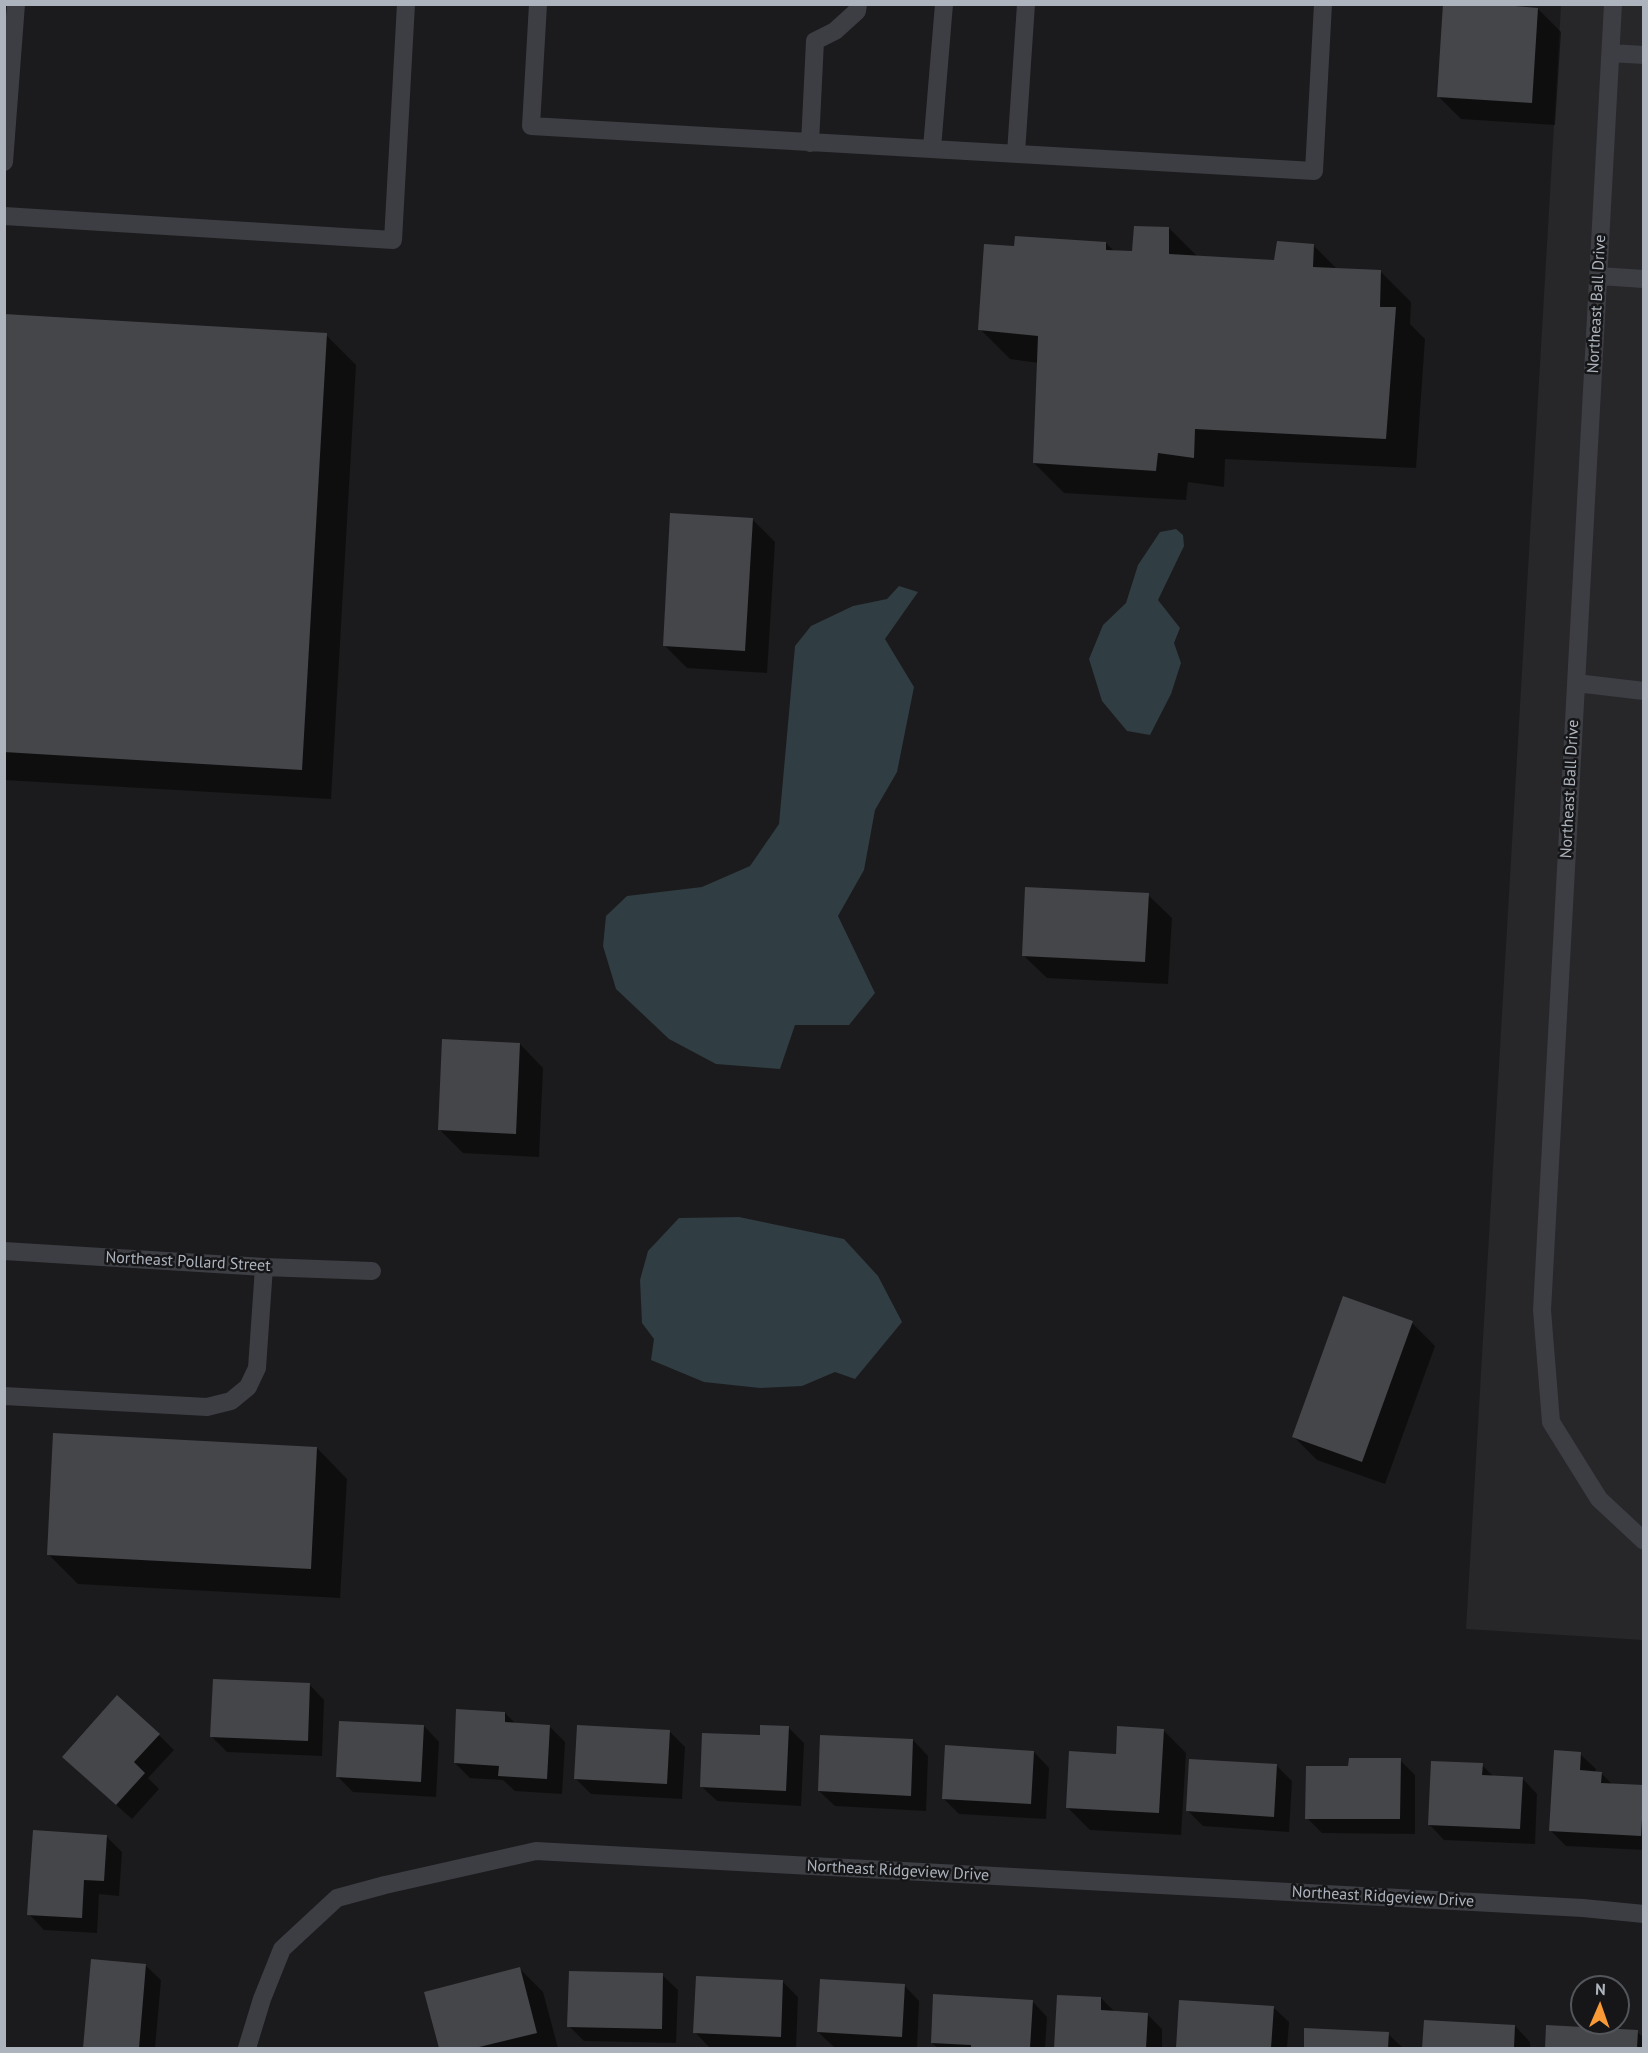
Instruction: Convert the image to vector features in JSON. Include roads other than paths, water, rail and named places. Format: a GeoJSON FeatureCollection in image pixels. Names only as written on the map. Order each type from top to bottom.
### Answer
{"type":"FeatureCollection","features":[{"type":"Feature","properties":{"kind":"street"},"geometry":{"type":"LineString","coordinates":[[4,162],[16,4]]}},
{"type":"Feature","properties":{"kind":"street"},"geometry":{"type":"LineString","coordinates":[[4,216],[393,240],[406,4]]}},
{"type":"Feature","properties":{"kind":"street"},"geometry":{"type":"LineString","coordinates":[[538,4],[531,126],[1314,171],[1323,4]]}},
{"type":"Feature","properties":{"kind":"street"},"geometry":{"type":"LineString","coordinates":[[810,143],[815,41],[836,31],[856,11],[858,4]]}},
{"type":"Feature","properties":{"kind":"street"},"geometry":{"type":"LineString","coordinates":[[932,148],[944,4]]}},
{"type":"Feature","properties":{"kind":"street"},"geometry":{"type":"LineString","coordinates":[[1016,153],[1026,4]]}},
{"type":"Feature","properties":{"kind":"street","name":"Northeast Ball Drive"},"geometry":{"type":"LineString","coordinates":[[1612,4],[1542,1310],[1551,1422],[1599,1499],[1644,1541]]}},
{"type":"Feature","properties":{"kind":"street"},"geometry":{"type":"LineString","coordinates":[[1611,53],[1644,55]]}},
{"type":"Feature","properties":{"kind":"street"},"geometry":{"type":"LineString","coordinates":[[1599,276],[1644,279]]}},
{"type":"Feature","properties":{"kind":"street"},"geometry":{"type":"LineString","coordinates":[[1576,683],[1644,691]]}},
{"type":"Feature","properties":{"kind":"street","name":"Northeast Pollard Street"},"geometry":{"type":"LineString","coordinates":[[4,1251],[264,1267],[372,1271]]}},
{"type":"Feature","properties":{"kind":"street"},"geometry":{"type":"LineString","coordinates":[[4,1396],[207,1407],[231,1401],[248,1387],[256,1368],[264,1267]]}},
{"type":"Feature","properties":{"kind":"street","name":"Northeast Ridgeview Drive"},"geometry":{"type":"LineString","coordinates":[[247,2049],[262,2000],[282,1949],[337,1898],[536,1851],[1583,1908],[1644,1914]]}}]}
